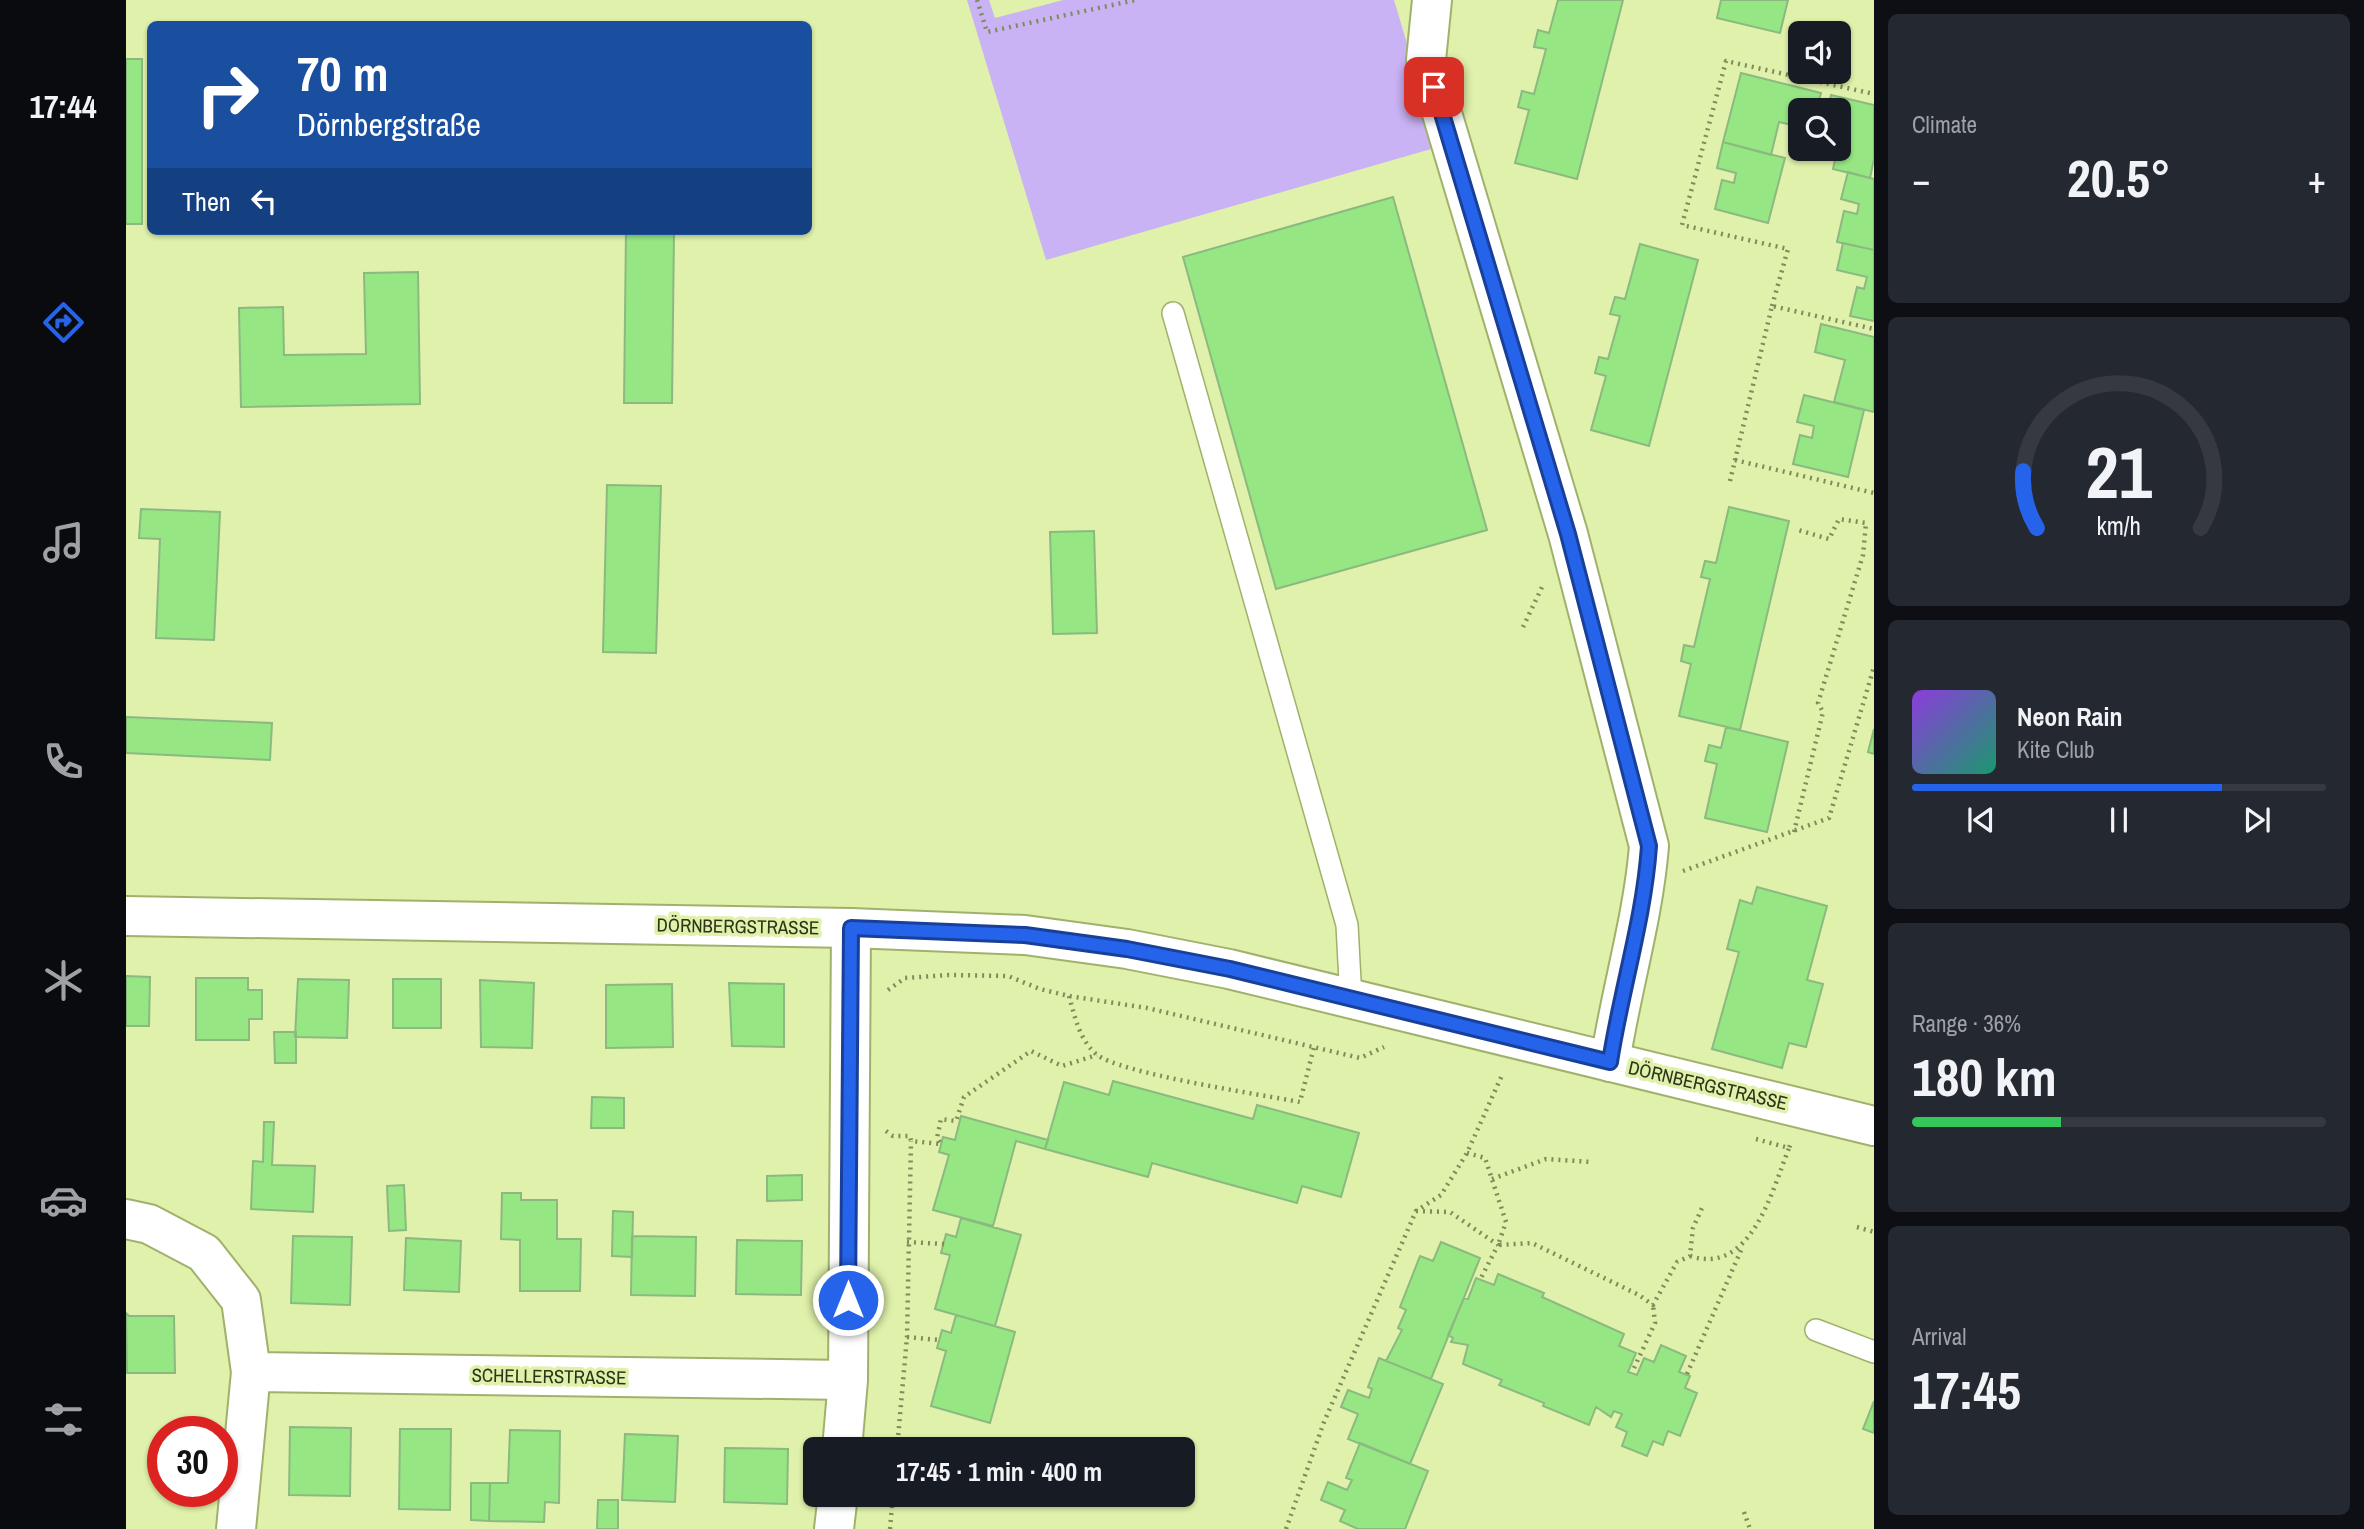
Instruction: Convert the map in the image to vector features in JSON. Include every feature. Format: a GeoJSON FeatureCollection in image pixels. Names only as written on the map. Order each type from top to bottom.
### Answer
{"type":"FeatureCollection","features":[{"type":"Feature","properties":{"kind":"street"},"geometry":{"type":"LineString","coordinates":[[1432,0],[1426,60],[1572,547],[1649,846],[1646,884],[1617,1014],[1610,1062]]}},
{"type":"Feature","properties":{"kind":"street","name":"DÖRNBERGSTRASSE"},"geometry":{"type":"LineString","coordinates":[[126,916],[851,928],[1025,935],[1127,949],[1230,969],[1874,1126]]}},
{"type":"Feature","properties":{"kind":"street"},"geometry":{"type":"LineString","coordinates":[[843,1437],[848,1380],[851,928]]}},
{"type":"Feature","properties":{"kind":"street"},"geometry":{"type":"LineString","coordinates":[[126,1219],[149,1224],[204,1253],[241,1300],[251,1372],[236,1529]]}},
{"type":"Feature","properties":{"kind":"street","name":"SCHELLERSTRASSE"},"geometry":{"type":"LineString","coordinates":[[251,1372],[848,1380]]}},
{"type":"Feature","properties":{"kind":"street"},"geometry":{"type":"LineString","coordinates":[[835,1529],[837,1507]]}},
{"type":"Feature","properties":{"kind":"lane"},"geometry":{"type":"LineString","coordinates":[[1173,313],[1347,925],[1351,1000]]}},
{"type":"Feature","properties":{"kind":"lane"},"geometry":{"type":"LineString","coordinates":[[1816,1330],[1874,1352]]}},
{"type":"Feature","properties":{"kind":"path"},"geometry":{"type":"LineString","coordinates":[[977,0],[987,32],[1136,0]]}},
{"type":"Feature","properties":{"kind":"path"},"geometry":{"type":"LineString","coordinates":[[1730,481],[1788,249],[1682,225],[1726,61],[1874,94]]}},
{"type":"Feature","properties":{"kind":"path"},"geometry":{"type":"LineString","coordinates":[[1772,306],[1874,329]]}},
{"type":"Feature","properties":{"kind":"path"},"geometry":{"type":"LineString","coordinates":[[1735,460],[1874,493]]}},
{"type":"Feature","properties":{"kind":"path"},"geometry":{"type":"LineString","coordinates":[[1794,832],[1823,712],[1818,703],[1863,555],[1866,523],[1839,519],[1829,539],[1798,530]]}},
{"type":"Feature","properties":{"kind":"path"},"geometry":{"type":"LineString","coordinates":[[1646,884],[1829,818],[1874,667]]}},
{"type":"Feature","properties":{"kind":"path"},"geometry":{"type":"LineString","coordinates":[[886,992],[905,978],[1008,976],[1040,989],[1069,996],[1147,1008],[1360,1058],[1382,1047],[1393,1049]]}},
{"type":"Feature","properties":{"kind":"path"},"geometry":{"type":"LineString","coordinates":[[1069,996],[1080,1032],[1097,1055],[1144,1072],[1300,1102],[1314,1047]]}},
{"type":"Feature","properties":{"kind":"path"},"geometry":{"type":"LineString","coordinates":[[911,1142],[942,1144],[937,1138],[941,1119],[956,1121],[964,1097],[1031,1051],[1062,1066],[1097,1055]]}},
{"type":"Feature","properties":{"kind":"path"},"geometry":{"type":"LineString","coordinates":[[1286,1529],[1324,1422],[1416,1211],[1441,1195],[1467,1153],[1504,1072],[1491,1069]]}},
{"type":"Feature","properties":{"kind":"path"},"geometry":{"type":"LineString","coordinates":[[881,1127],[893,1136],[910,1136],[911,1142],[907,1337],[898,1437]]}},
{"type":"Feature","properties":{"kind":"path"},"geometry":{"type":"LineString","coordinates":[[1687,1374],[1743,1247],[1763,1212],[1789,1148]]}},
{"type":"Feature","properties":{"kind":"path"},"geometry":{"type":"LineString","coordinates":[[1467,1153],[1485,1158],[1506,1222],[1481,1279]]}},
{"type":"Feature","properties":{"kind":"path"},"geometry":{"type":"LineString","coordinates":[[1492,1179],[1546,1159],[1592,1162]]}},
{"type":"Feature","properties":{"kind":"path"},"geometry":{"type":"LineString","coordinates":[[1690,1256],[1693,1228],[1702,1208]]}},
{"type":"Feature","properties":{"kind":"path"},"geometry":{"type":"LineString","coordinates":[[1416,1211],[1450,1212],[1498,1245],[1532,1243],[1639,1295],[1653,1305]]}},
{"type":"Feature","properties":{"kind":"path"},"geometry":{"type":"LineString","coordinates":[[1857,1227],[1874,1232]]}},
{"type":"Feature","properties":{"kind":"path"},"geometry":{"type":"LineString","coordinates":[[907,1242],[944,1244]]}},
{"type":"Feature","properties":{"kind":"path"},"geometry":{"type":"LineString","coordinates":[[1634,1368],[1655,1323],[1653,1305],[1677,1262],[1690,1256],[1705,1261],[1743,1247]]}},
{"type":"Feature","properties":{"kind":"path"},"geometry":{"type":"LineString","coordinates":[[907,1337],[939,1340]]}},
{"type":"Feature","properties":{"kind":"path"},"geometry":{"type":"LineString","coordinates":[[890,1529],[892,1507]]}},
{"type":"Feature","properties":{"kind":"path"},"geometry":{"type":"LineString","coordinates":[[1745,1512],[1750,1529]]}},
{"type":"Feature","properties":{"kind":"shaded area"},"geometry":{"type":"Polygon","coordinates":[[[967,0],[989,0],[995,18],[1063,0],[1394,0],[1438,147],[1046,260],[967,0]]]}},
{"type":"Feature","properties":{"kind":"building"},"geometry":{"type":"Polygon","coordinates":[[[1558,0],[1623,0],[1577,179],[1515,163],[1529,110],[1518,107],[1522,91],[1534,94],[1546,49],[1534,47],[1538,30],[1549,33],[1558,0]]]}},
{"type":"Feature","properties":{"kind":"building"},"geometry":{"type":"Polygon","coordinates":[[[1721,0],[1788,0],[1780,33],[1717,18],[1721,0]]]}},
{"type":"Feature","properties":{"kind":"building"},"geometry":{"type":"Polygon","coordinates":[[[126,59],[142,59],[142,224],[126,224],[126,59]]]}},
{"type":"Feature","properties":{"kind":"building"},"geometry":{"type":"Polygon","coordinates":[[[1741,73],[1821,93],[1820,98],[1788,98],[1788,124],[1779,122],[1771,155],[1723,142],[1741,73]]]}},
{"type":"Feature","properties":{"kind":"building"},"geometry":{"type":"Polygon","coordinates":[[[1851,100],[1874,105],[1874,159],[1870,178],[1833,169],[1835,161],[1851,161],[1851,100]]]}},
{"type":"Feature","properties":{"kind":"building"},"geometry":{"type":"Polygon","coordinates":[[[1723,142],[1785,158],[1768,223],[1715,209],[1722,180],[1734,183],[1736,173],[1717,168],[1723,142]]]}},
{"type":"Feature","properties":{"kind":"building"},"geometry":{"type":"Polygon","coordinates":[[[1848,172],[1874,179],[1874,250],[1837,242],[1844,211],[1857,214],[1859,204],[1841,199],[1848,172]]]}},
{"type":"Feature","properties":{"kind":"building"},"geometry":{"type":"Polygon","coordinates":[[[1393,197],[1487,530],[1276,589],[1183,257],[1393,197]]]}},
{"type":"Feature","properties":{"kind":"building"},"geometry":{"type":"Polygon","coordinates":[[[626,235],[674,235],[672,403],[624,403],[626,235]]]}},
{"type":"Feature","properties":{"kind":"building"},"geometry":{"type":"Polygon","coordinates":[[[1843,243],[1874,250],[1874,321],[1850,316],[1857,287],[1864,289],[1867,277],[1837,270],[1843,243]]]}},
{"type":"Feature","properties":{"kind":"building"},"geometry":{"type":"Polygon","coordinates":[[[1640,244],[1698,260],[1649,446],[1591,430],[1606,376],[1595,373],[1599,357],[1608,359],[1620,316],[1610,314],[1615,297],[1625,299],[1640,244]]]}},
{"type":"Feature","properties":{"kind":"building"},"geometry":{"type":"Polygon","coordinates":[[[418,272],[420,404],[241,407],[239,308],[283,307],[284,355],[366,354],[364,273],[418,272]]]}},
{"type":"Feature","properties":{"kind":"building"},"geometry":{"type":"Polygon","coordinates":[[[1821,324],[1874,337],[1874,412],[1834,402],[1845,360],[1815,352],[1821,324]]]}},
{"type":"Feature","properties":{"kind":"building"},"geometry":{"type":"Polygon","coordinates":[[[1804,395],[1864,410],[1848,477],[1793,464],[1800,435],[1812,438],[1814,426],[1797,422],[1804,395]]]}},
{"type":"Feature","properties":{"kind":"building"},"geometry":{"type":"Polygon","coordinates":[[[607,485],[661,486],[656,653],[603,652],[607,485]]]}},
{"type":"Feature","properties":{"kind":"building"},"geometry":{"type":"Polygon","coordinates":[[[1729,507],[1789,521],[1740,730],[1679,716],[1691,664],[1681,661],[1684,645],[1694,647],[1710,579],[1701,577],[1705,561],[1716,563],[1729,507]]]}},
{"type":"Feature","properties":{"kind":"building"},"geometry":{"type":"Polygon","coordinates":[[[141,509],[220,512],[214,640],[156,638],[160,539],[139,538],[141,509]]]}},
{"type":"Feature","properties":{"kind":"building"},"geometry":{"type":"Polygon","coordinates":[[[1094,531],[1097,633],[1053,634],[1050,532],[1094,531]]]}},
{"type":"Feature","properties":{"kind":"building"},"geometry":{"type":"Polygon","coordinates":[[[126,717],[272,723],[270,760],[126,753],[126,717]]]}},
{"type":"Feature","properties":{"kind":"building"},"geometry":{"type":"Polygon","coordinates":[[[1726,727],[1788,742],[1767,832],[1705,818],[1717,764],[1705,761],[1709,745],[1721,748],[1726,727]]]}},
{"type":"Feature","properties":{"kind":"building"},"geometry":{"type":"Polygon","coordinates":[[[1874,729],[1874,754],[1868,752],[1874,729]]]}},
{"type":"Feature","properties":{"kind":"building"},"geometry":{"type":"Polygon","coordinates":[[[1757,887],[1827,906],[1807,980],[1823,984],[1806,1047],[1789,1043],[1782,1068],[1712,1049],[1739,952],[1727,949],[1740,900],[1752,904],[1757,887]]]}},
{"type":"Feature","properties":{"kind":"building"},"geometry":{"type":"Polygon","coordinates":[[[126,976],[150,977],[149,1026],[126,1026],[126,976]]]}},
{"type":"Feature","properties":{"kind":"building"},"geometry":{"type":"Polygon","coordinates":[[[196,978],[248,978],[248,990],[262,990],[262,1019],[249,1019],[249,1040],[196,1040],[196,978]]]}},
{"type":"Feature","properties":{"kind":"building"},"geometry":{"type":"Polygon","coordinates":[[[298,979],[349,980],[347,1038],[295,1037],[298,979]]]}},
{"type":"Feature","properties":{"kind":"building"},"geometry":{"type":"Polygon","coordinates":[[[393,979],[441,979],[441,1028],[393,1028],[393,979]]]}},
{"type":"Feature","properties":{"kind":"building"},"geometry":{"type":"Polygon","coordinates":[[[480,980],[534,983],[532,1048],[481,1047],[480,980]]]}},
{"type":"Feature","properties":{"kind":"building"},"geometry":{"type":"Polygon","coordinates":[[[729,983],[784,984],[784,1047],[732,1046],[729,983]]]}},
{"type":"Feature","properties":{"kind":"building"},"geometry":{"type":"Polygon","coordinates":[[[672,984],[673,1047],[606,1048],[606,985],[672,984]]]}},
{"type":"Feature","properties":{"kind":"building"},"geometry":{"type":"Polygon","coordinates":[[[274,1032],[296,1032],[296,1063],[275,1063],[274,1032]]]}},
{"type":"Feature","properties":{"kind":"building"},"geometry":{"type":"Polygon","coordinates":[[[1113,1081],[1253,1119],[1257,1105],[1359,1133],[1341,1197],[1302,1186],[1297,1203],[1152,1163],[1148,1177],[1045,1149],[1064,1082],[1109,1095],[1113,1081]]]}},
{"type":"Feature","properties":{"kind":"building"},"geometry":{"type":"Polygon","coordinates":[[[592,1097],[624,1098],[624,1128],[591,1128],[592,1097]]]}},
{"type":"Feature","properties":{"kind":"building"},"geometry":{"type":"Polygon","coordinates":[[[961,1116],[1048,1140],[1045,1149],[1016,1141],[993,1226],[933,1210],[949,1155],[939,1152],[943,1137],[955,1140],[961,1116]]]}},
{"type":"Feature","properties":{"kind":"building"},"geometry":{"type":"Polygon","coordinates":[[[264,1122],[274,1122],[272,1165],[315,1166],[313,1212],[251,1209],[253,1161],[263,1162],[264,1122]]]}},
{"type":"Feature","properties":{"kind":"building"},"geometry":{"type":"Polygon","coordinates":[[[802,1175],[802,1200],[767,1201],[767,1176],[802,1175]]]}},
{"type":"Feature","properties":{"kind":"building"},"geometry":{"type":"Polygon","coordinates":[[[404,1185],[406,1230],[389,1231],[387,1186],[404,1185]]]}},
{"type":"Feature","properties":{"kind":"building"},"geometry":{"type":"Polygon","coordinates":[[[502,1193],[521,1193],[521,1200],[557,1200],[557,1239],[581,1239],[580,1291],[520,1291],[520,1240],[501,1239],[502,1193]]]}},
{"type":"Feature","properties":{"kind":"building"},"geometry":{"type":"Polygon","coordinates":[[[613,1211],[633,1212],[632,1257],[612,1256],[613,1211]]]}},
{"type":"Feature","properties":{"kind":"building"},"geometry":{"type":"Polygon","coordinates":[[[961,1218],[1021,1235],[995,1326],[935,1309],[950,1255],[941,1253],[946,1234],[956,1237],[961,1218]]]}},
{"type":"Feature","properties":{"kind":"building"},"geometry":{"type":"Polygon","coordinates":[[[293,1236],[352,1237],[350,1305],[291,1303],[293,1236]]]}},
{"type":"Feature","properties":{"kind":"building"},"geometry":{"type":"Polygon","coordinates":[[[632,1236],[696,1237],[695,1296],[631,1295],[632,1236]]]}},
{"type":"Feature","properties":{"kind":"building"},"geometry":{"type":"Polygon","coordinates":[[[406,1238],[461,1241],[459,1292],[404,1290],[406,1238]]]}},
{"type":"Feature","properties":{"kind":"building"},"geometry":{"type":"Polygon","coordinates":[[[737,1240],[802,1241],[801,1295],[736,1294],[737,1240]]]}},
{"type":"Feature","properties":{"kind":"building"},"geometry":{"type":"Polygon","coordinates":[[[1441,1242],[1480,1258],[1431,1379],[1386,1361],[1402,1330],[1398,1328],[1406,1310],[1400,1307],[1420,1256],[1433,1261],[1441,1242]]]}},
{"type":"Feature","properties":{"kind":"building"},"geometry":{"type":"Polygon","coordinates":[[[1498,1274],[1544,1293],[1542,1297],[1624,1334],[1619,1346],[1636,1353],[1628,1372],[1637,1375],[1644,1358],[1654,1362],[1661,1345],[1686,1356],[1679,1372],[1690,1376],[1685,1388],[1697,1393],[1680,1436],[1668,1431],[1663,1445],[1653,1441],[1647,1456],[1622,1446],[1627,1432],[1616,1427],[1622,1414],[1614,1411],[1611,1417],[1596,1407],[1589,1425],[1499,1385],[1502,1380],[1463,1364],[1468,1345],[1451,1342],[1453,1338],[1448,1335],[1476,1278],[1494,1285],[1498,1274]]]}},
{"type":"Feature","properties":{"kind":"building"},"geometry":{"type":"Polygon","coordinates":[[[126,1313],[129,1316],[174,1316],[175,1373],[127,1373],[126,1313]]]}},
{"type":"Feature","properties":{"kind":"building"},"geometry":{"type":"Polygon","coordinates":[[[956,1315],[1015,1332],[990,1423],[931,1406],[946,1351],[937,1348],[942,1330],[951,1333],[956,1315]]]}},
{"type":"Feature","properties":{"kind":"building"},"geometry":{"type":"Polygon","coordinates":[[[1379,1358],[1443,1384],[1410,1464],[1348,1439],[1358,1414],[1341,1407],[1348,1390],[1369,1398],[1372,1389],[1368,1387],[1379,1358]]]}},
{"type":"Feature","properties":{"kind":"building"},"geometry":{"type":"Polygon","coordinates":[[[1874,1401],[1874,1433],[1863,1429],[1874,1401]]]}},
{"type":"Feature","properties":{"kind":"building"},"geometry":{"type":"Polygon","coordinates":[[[290,1427],[351,1428],[350,1496],[289,1495],[290,1427]]]}},
{"type":"Feature","properties":{"kind":"building"},"geometry":{"type":"Polygon","coordinates":[[[400,1429],[451,1429],[450,1510],[399,1509],[400,1429]]]}},
{"type":"Feature","properties":{"kind":"building"},"geometry":{"type":"Polygon","coordinates":[[[510,1430],[560,1431],[559,1503],[545,1502],[544,1522],[489,1521],[490,1483],[508,1483],[510,1430]]]}},
{"type":"Feature","properties":{"kind":"building"},"geometry":{"type":"Polygon","coordinates":[[[625,1434],[678,1436],[675,1502],[622,1500],[625,1434]]]}},
{"type":"Feature","properties":{"kind":"building"},"geometry":{"type":"Polygon","coordinates":[[[1360,1443],[1428,1471],[1405,1529],[1358,1529],[1340,1521],[1345,1510],[1321,1500],[1328,1482],[1347,1490],[1352,1480],[1346,1478],[1360,1443]]]}},
{"type":"Feature","properties":{"kind":"building"},"geometry":{"type":"Polygon","coordinates":[[[725,1448],[788,1449],[787,1504],[724,1502],[725,1448]]]}},
{"type":"Feature","properties":{"kind":"building"},"geometry":{"type":"Polygon","coordinates":[[[471,1483],[490,1483],[489,1521],[471,1520],[471,1483]]]}},
{"type":"Feature","properties":{"kind":"building"},"geometry":{"type":"Polygon","coordinates":[[[598,1500],[618,1500],[618,1529],[597,1529],[598,1500]]]}},
{"type":"Feature","properties":{"kind":"route"},"geometry":{"type":"LineString","coordinates":[[848,1300],[851,928],[1025,935],[1127,949],[1230,969],[1428,1020],[1610,1062],[1617,1014],[1646,884],[1649,846],[1568,534],[1434,87]]}}]}
